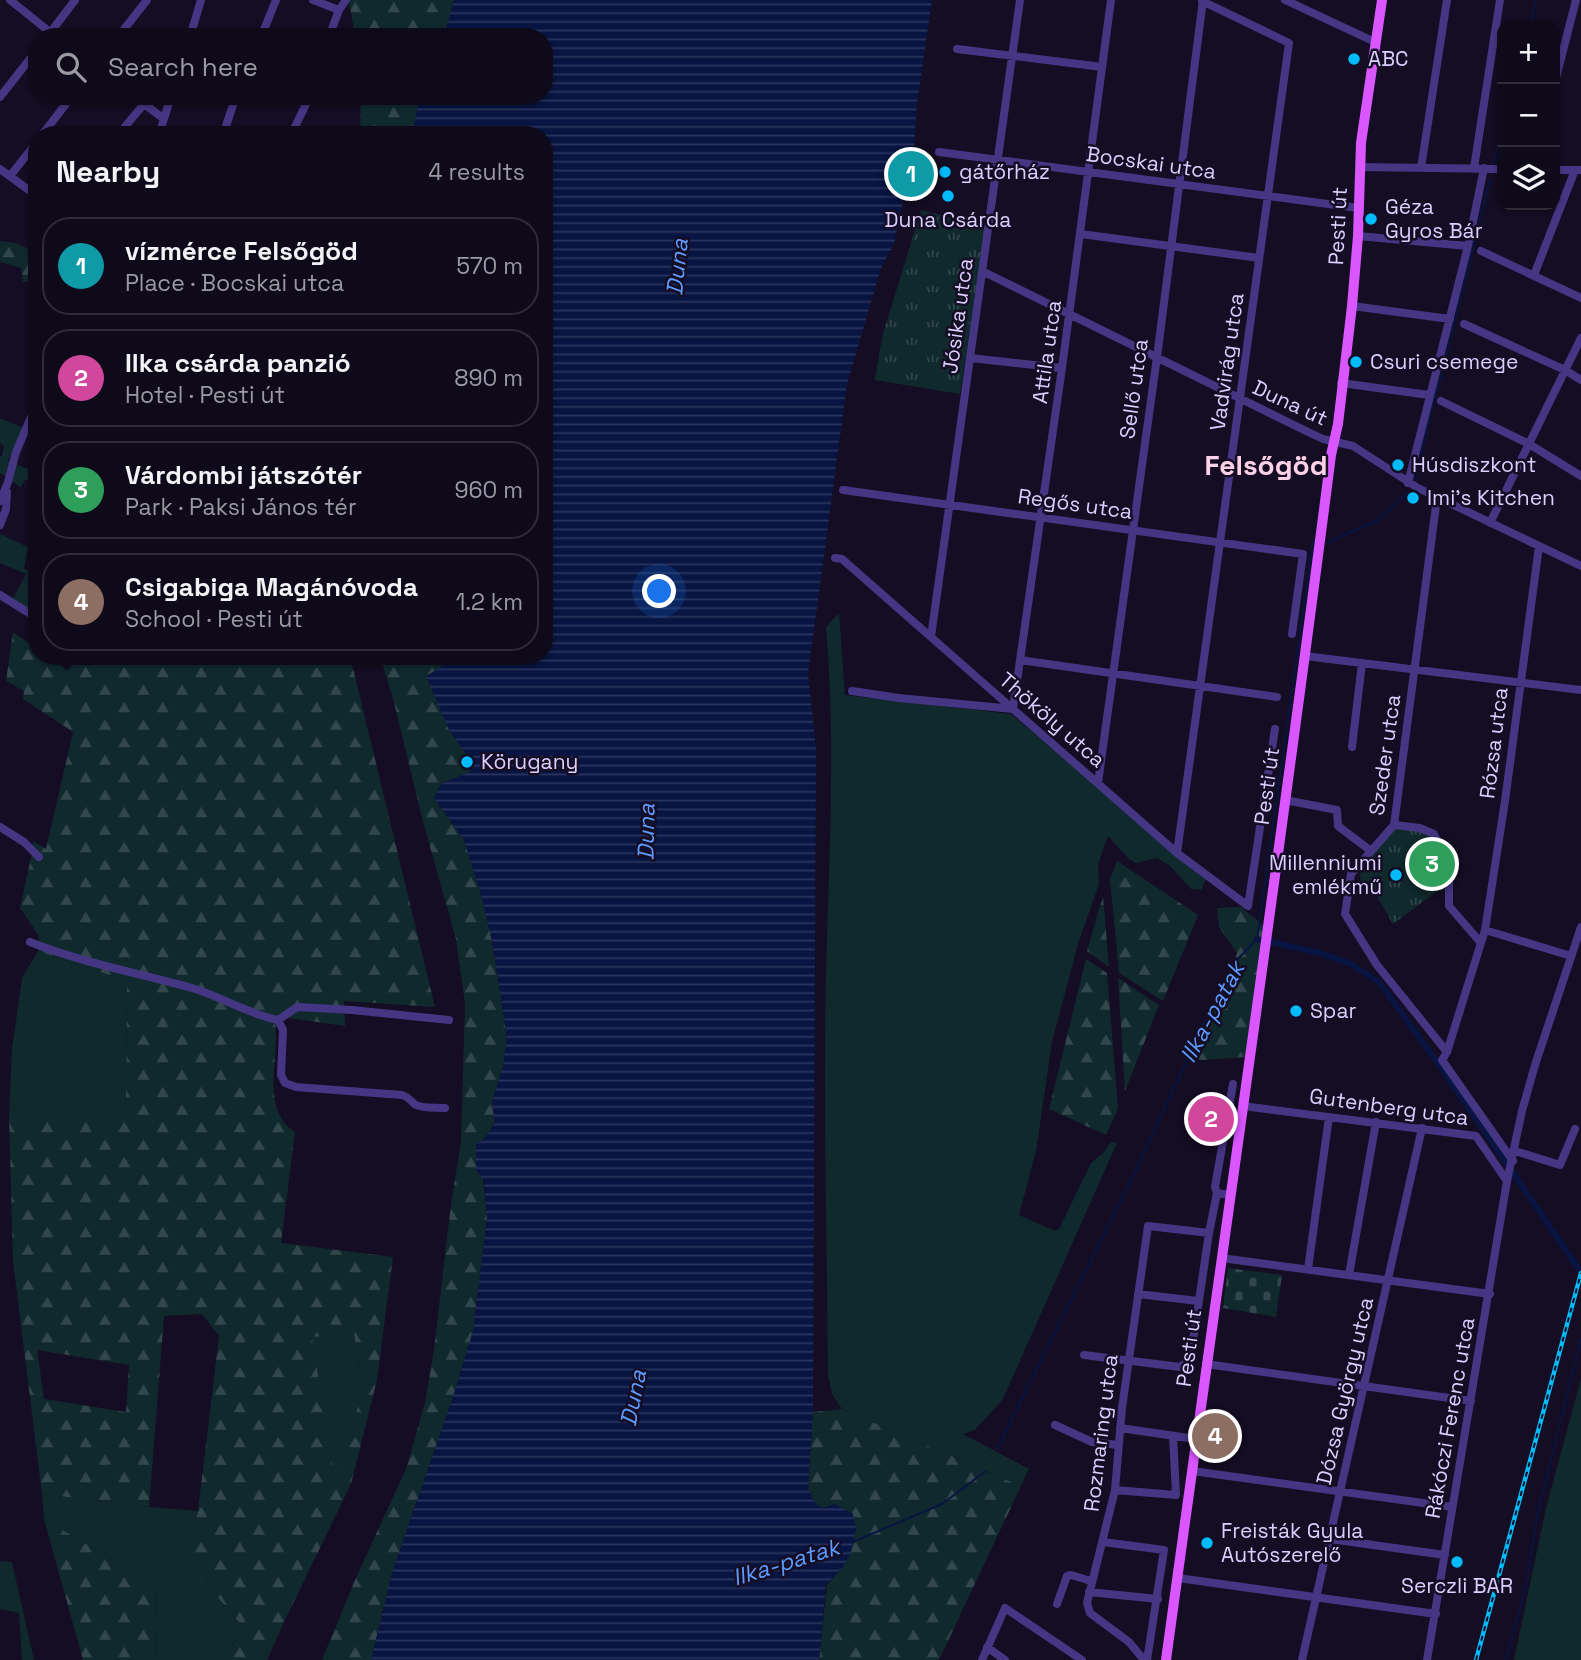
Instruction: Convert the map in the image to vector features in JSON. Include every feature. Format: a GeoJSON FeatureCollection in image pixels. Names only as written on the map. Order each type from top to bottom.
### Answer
{"type":"FeatureCollection","features":[{"type":"Feature","properties":{"kind":"main road","name":"Pesti út"},"geometry":{"type":"LineString","coordinates":[[1166,1660],[1267,940],[1331,455],[1335,442],[1352,306],[1366,99],[1382,0]]}},
{"type":"Feature","properties":{"kind":"street"},"geometry":{"type":"LineString","coordinates":[[10,0],[43,28]]}},
{"type":"Feature","properties":{"kind":"street"},"geometry":{"type":"LineString","coordinates":[[56,28],[75,0]]}},
{"type":"Feature","properties":{"kind":"street"},"geometry":{"type":"LineString","coordinates":[[125,28],[147,0]]}},
{"type":"Feature","properties":{"kind":"street"},"geometry":{"type":"LineString","coordinates":[[192,28],[201,0]]}},
{"type":"Feature","properties":{"kind":"street"},"geometry":{"type":"LineString","coordinates":[[265,28],[276,0]]}},
{"type":"Feature","properties":{"kind":"street"},"geometry":{"type":"LineString","coordinates":[[313,0],[339,10]]}},
{"type":"Feature","properties":{"kind":"street"},"geometry":{"type":"LineString","coordinates":[[333,28],[345,0]]}},
{"type":"Feature","properties":{"kind":"street","name":"Jósika utca"},"geometry":{"type":"LineString","coordinates":[[931,637],[1020,0]]}},
{"type":"Feature","properties":{"kind":"street","name":"Attila utca"},"geometry":{"type":"LineString","coordinates":[[1013,709],[1070,314],[1111,0]]}},
{"type":"Feature","properties":{"kind":"street","name":"Vadvirág utca"},"geometry":{"type":"LineString","coordinates":[[1177,852],[1290,43],[1202,0]]}},
{"type":"Feature","properties":{"kind":"street","name":"Sellő utca"},"geometry":{"type":"LineString","coordinates":[[1098,783],[1157,357],[1202,0]]}},
{"type":"Feature","properties":{"kind":"street"},"geometry":{"type":"LineString","coordinates":[[1285,0],[1375,42]]}},
{"type":"Feature","properties":{"kind":"street"},"geometry":{"type":"LineString","coordinates":[[1421,168],[1447,0]]}},
{"type":"Feature","properties":{"kind":"street"},"geometry":{"type":"LineString","coordinates":[[1474,168],[1500,0]]}},
{"type":"Feature","properties":{"kind":"street"},"geometry":{"type":"LineString","coordinates":[[1560,62],[1576,0]]}},
{"type":"Feature","properties":{"kind":"street"},"geometry":{"type":"LineString","coordinates":[[957,49],[1102,67]]}},
{"type":"Feature","properties":{"kind":"street"},"geometry":{"type":"LineString","coordinates":[[0,97],[28,61]]}},
{"type":"Feature","properties":{"kind":"street"},"geometry":{"type":"LineString","coordinates":[[49,126],[65,105]]}},
{"type":"Feature","properties":{"kind":"street"},"geometry":{"type":"LineString","coordinates":[[126,126],[143,105]]}},
{"type":"Feature","properties":{"kind":"street"},"geometry":{"type":"LineString","coordinates":[[145,105],[164,119]]}},
{"type":"Feature","properties":{"kind":"street"},"geometry":{"type":"LineString","coordinates":[[162,126],[168,105]]}},
{"type":"Feature","properties":{"kind":"street"},"geometry":{"type":"LineString","coordinates":[[226,126],[233,105]]}},
{"type":"Feature","properties":{"kind":"street"},"geometry":{"type":"LineString","coordinates":[[295,126],[306,105]]}},
{"type":"Feature","properties":{"kind":"street","name":"Bocskai utca"},"geometry":{"type":"LineString","coordinates":[[939,152],[1358,208]]}},
{"type":"Feature","properties":{"kind":"street"},"geometry":{"type":"LineString","coordinates":[[10,176],[28,153]]}},
{"type":"Feature","properties":{"kind":"street"},"geometry":{"type":"LineString","coordinates":[[1360,167],[1497,169]]}},
{"type":"Feature","properties":{"kind":"street"},"geometry":{"type":"LineString","coordinates":[[0,169],[28,189]]}},
{"type":"Feature","properties":{"kind":"street"},"geometry":{"type":"LineString","coordinates":[[1413,485],[1429,396],[1486,169]]}},
{"type":"Feature","properties":{"kind":"street"},"geometry":{"type":"LineString","coordinates":[[1534,275],[1578,170],[1560,170]]}},
{"type":"Feature","properties":{"kind":"street"},"geometry":{"type":"LineString","coordinates":[[1081,234],[1259,258]]}},
{"type":"Feature","properties":{"kind":"street"},"geometry":{"type":"LineString","coordinates":[[1358,236],[1468,246]]}},
{"type":"Feature","properties":{"kind":"street"},"geometry":{"type":"LineString","coordinates":[[1481,251],[1581,298]]}},
{"type":"Feature","properties":{"kind":"street","name":"Duna út"},"geometry":{"type":"LineString","coordinates":[[982,271],[1324,439],[1353,446],[1437,498],[1581,566]]}},
{"type":"Feature","properties":{"kind":"street"},"geometry":{"type":"LineString","coordinates":[[1352,306],[1450,319]]}},
{"type":"Feature","properties":{"kind":"street"},"geometry":{"type":"LineString","coordinates":[[1464,324],[1565,370],[1581,380]]}},
{"type":"Feature","properties":{"kind":"street"},"geometry":{"type":"LineString","coordinates":[[1490,523],[1581,338]]}},
{"type":"Feature","properties":{"kind":"street"},"geometry":{"type":"LineString","coordinates":[[970,358],[1062,368]]}},
{"type":"Feature","properties":{"kind":"street"},"geometry":{"type":"LineString","coordinates":[[1342,383],[1429,396]]}},
{"type":"Feature","properties":{"kind":"street"},"geometry":{"type":"LineString","coordinates":[[1441,401],[1529,444],[1581,476]]}},
{"type":"Feature","properties":{"kind":"street"},"geometry":{"type":"LineString","coordinates":[[0,501],[28,423]]}},
{"type":"Feature","properties":{"kind":"street"},"geometry":{"type":"LineString","coordinates":[[0,526],[6,509],[8,482]]}},
{"type":"Feature","properties":{"kind":"street","name":"Regős utca"},"geometry":{"type":"LineString","coordinates":[[843,490],[1303,554],[1292,634]]}},
{"type":"Feature","properties":{"kind":"street","name":"Szeder utca"},"geometry":{"type":"LineString","coordinates":[[1437,498],[1394,825],[1351,874],[1345,918],[1377,965],[1447,1052]]}},
{"type":"Feature","properties":{"kind":"street","name":"Rózsa utca"},"geometry":{"type":"LineString","coordinates":[[1447,1052],[1485,930],[1539,546]]}},
{"type":"Feature","properties":{"kind":"street","name":"Thököly utca"},"geometry":{"type":"LineString","coordinates":[[835,558],[842,559],[1177,852],[1248,906],[1275,729]]}},
{"type":"Feature","properties":{"kind":"street"},"geometry":{"type":"LineString","coordinates":[[0,595],[28,612]]}},
{"type":"Feature","properties":{"kind":"street"},"geometry":{"type":"LineString","coordinates":[[1305,656],[1581,690]]}},
{"type":"Feature","properties":{"kind":"street"},"geometry":{"type":"LineString","coordinates":[[1020,660],[1277,697]]}},
{"type":"Feature","properties":{"kind":"street"},"geometry":{"type":"LineString","coordinates":[[1352,747],[1362,663]]}},
{"type":"Feature","properties":{"kind":"street"},"geometry":{"type":"LineString","coordinates":[[852,691],[1013,709]]}},
{"type":"Feature","properties":{"kind":"street"},"geometry":{"type":"LineString","coordinates":[[1285,800],[1337,810],[1338,826],[1370,851]]}},
{"type":"Feature","properties":{"kind":"street"},"geometry":{"type":"LineString","coordinates":[[1394,825],[1420,828],[1434,834],[1449,867],[1449,906],[1482,943]]}},
{"type":"Feature","properties":{"kind":"street"},"geometry":{"type":"LineString","coordinates":[[0,827],[24,842],[40,857]]}},
{"type":"Feature","properties":{"kind":"street"},"geometry":{"type":"LineString","coordinates":[[1513,1161],[1522,1111],[1535,1065],[1581,929]]}},
{"type":"Feature","properties":{"kind":"street"},"geometry":{"type":"LineString","coordinates":[[1485,930],[1571,956]]}},
{"type":"Feature","properties":{"kind":"street"},"geometry":{"type":"LineString","coordinates":[[30,942],[57,953],[195,989],[278,1020],[297,1007],[449,1020]]}},
{"type":"Feature","properties":{"kind":"street"},"geometry":{"type":"LineString","coordinates":[[278,1020],[283,1030],[281,1075],[285,1083],[296,1087],[402,1095],[408,1096],[414,1104],[445,1108]]}},
{"type":"Feature","properties":{"kind":"street"},"geometry":{"type":"LineString","coordinates":[[1447,1052],[1442,1060],[1513,1161]]}},
{"type":"Feature","properties":{"kind":"street","name":"Pesti út"},"geometry":{"type":"LineString","coordinates":[[1128,1361],[1184,1365],[1194,1335],[1233,1084]]}},
{"type":"Feature","properties":{"kind":"street","name":"Gutenberg utca"},"geometry":{"type":"LineString","coordinates":[[1243,1105],[1476,1136],[1507,1181]]}},
{"type":"Feature","properties":{"kind":"street"},"geometry":{"type":"LineString","coordinates":[[1308,1269],[1329,1116]]}},
{"type":"Feature","properties":{"kind":"street"},"geometry":{"type":"LineString","coordinates":[[1349,1275],[1376,1122]]}},
{"type":"Feature","properties":{"kind":"street","name":"Dózsa György utca"},"geometry":{"type":"LineString","coordinates":[[1301,1660],[1422,1128]]}},
{"type":"Feature","properties":{"kind":"street"},"geometry":{"type":"LineString","coordinates":[[1515,1151],[1560,1165],[1575,1129]]}},
{"type":"Feature","properties":{"kind":"street","name":"Rákóczi Ferenc utca"},"geometry":{"type":"LineString","coordinates":[[1427,1660],[1507,1181],[1513,1161]]}},
{"type":"Feature","properties":{"kind":"street"},"geometry":{"type":"LineString","coordinates":[[1217,1194],[1230,1195]]}},
{"type":"Feature","properties":{"kind":"street","name":"Rozmaring utca"},"geometry":{"type":"LineString","coordinates":[[1088,1592],[1115,1490],[1128,1361],[1148,1226],[1209,1233]]}},
{"type":"Feature","properties":{"kind":"street"},"geometry":{"type":"LineString","coordinates":[[1221,1258],[1490,1294]]}},
{"type":"Feature","properties":{"kind":"street"},"geometry":{"type":"LineString","coordinates":[[1138,1294],[1198,1301]]}},
{"type":"Feature","properties":{"kind":"street"},"geometry":{"type":"LineString","coordinates":[[1084,1355],[1128,1361]]}},
{"type":"Feature","properties":{"kind":"street"},"geometry":{"type":"LineString","coordinates":[[1206,1364],[1471,1401]]}},
{"type":"Feature","properties":{"kind":"street"},"geometry":{"type":"LineString","coordinates":[[1055,1425],[1093,1443],[1118,1445]]}},
{"type":"Feature","properties":{"kind":"street"},"geometry":{"type":"LineString","coordinates":[[1120,1428],[1196,1438]]}},
{"type":"Feature","properties":{"kind":"street"},"geometry":{"type":"LineString","coordinates":[[1115,1490],[1176,1495],[1174,1436]]}},
{"type":"Feature","properties":{"kind":"street"},"geometry":{"type":"LineString","coordinates":[[1192,1471],[1452,1507]]}},
{"type":"Feature","properties":{"kind":"street"},"geometry":{"type":"LineString","coordinates":[[1330,1539],[1445,1555]]}},
{"type":"Feature","properties":{"kind":"street"},"geometry":{"type":"LineString","coordinates":[[1103,1542],[1164,1550],[1146,1660]]}},
{"type":"Feature","properties":{"kind":"street"},"geometry":{"type":"LineString","coordinates":[[1057,1604],[1067,1576],[1091,1581]]}},
{"type":"Feature","properties":{"kind":"street"},"geometry":{"type":"LineString","coordinates":[[1178,1578],[1436,1614]]}},
{"type":"Feature","properties":{"kind":"street"},"geometry":{"type":"LineString","coordinates":[[1146,1660],[1129,1642],[1090,1613],[1088,1592],[1158,1599]]}},
{"type":"Feature","properties":{"kind":"street"},"geometry":{"type":"LineString","coordinates":[[982,1660],[1005,1608],[1082,1660]]}},
{"type":"Feature","properties":{"kind":"street"},"geometry":{"type":"LineString","coordinates":[[987,1647],[1006,1660]]}},
{"type":"Feature","properties":{"kind":"green space"},"geometry":{"type":"Polygon","coordinates":[[[349,0],[454,0],[446,28],[354,28],[349,0]]]}},
{"type":"Feature","properties":{"kind":"green space"},"geometry":{"type":"Polygon","coordinates":[[[361,105],[418,105],[414,126],[360,126],[361,105]]]}},
{"type":"Feature","properties":{"kind":"green space"},"geometry":{"type":"Polygon","coordinates":[[[921,210],[985,226],[960,394],[875,380],[882,337],[921,210]]]}},
{"type":"Feature","properties":{"kind":"green space"},"geometry":{"type":"Polygon","coordinates":[[[0,241],[16,243],[28,249],[28,282],[23,282],[21,268],[0,262],[0,241]]]}},
{"type":"Feature","properties":{"kind":"green space"},"geometry":{"type":"Polygon","coordinates":[[[0,418],[24,428],[8,461],[28,469],[28,480],[25,480],[21,487],[0,473],[0,456],[4,446],[0,443],[0,418]]]}},
{"type":"Feature","properties":{"kind":"green space"},"geometry":{"type":"Polygon","coordinates":[[[0,534],[28,547],[24,569],[28,571],[28,610],[12,600],[26,574],[0,563],[0,534]]]}},
{"type":"Feature","properties":{"kind":"green space"},"geometry":{"type":"Polygon","coordinates":[[[839,613],[845,695],[1011,714],[1206,878],[1202,890],[1191,889],[1170,866],[1157,858],[1136,863],[1129,859],[1108,836],[1098,864],[1099,884],[1078,944],[1052,1042],[1036,1151],[1019,1215],[1055,1231],[1059,1229],[1091,1163],[1111,1142],[1117,1143],[1003,1399],[975,1430],[963,1434],[1029,1469],[1021,1486],[842,1409],[832,1394],[828,1375],[825,1073],[831,713],[826,627],[839,613]]]}},
{"type":"Feature","properties":{"kind":"green space"},"geometry":{"type":"Polygon","coordinates":[[[13,632],[28,643],[28,665],[60,665],[68,671],[72,665],[352,665],[435,1007],[344,1001],[345,1026],[274,1016],[274,1094],[284,1121],[295,1132],[281,1243],[393,1257],[377,1380],[351,1484],[267,1660],[224,1660],[243,1627],[185,1559],[198,1511],[219,1336],[202,1314],[164,1316],[149,1507],[42,1494],[13,1261],[9,1116],[116,1125],[126,1099],[127,981],[38,951],[39,936],[20,908],[33,841],[0,820],[46,849],[73,732],[23,699],[24,691],[6,681],[13,632]],[[354,1333],[312,1337],[335,1485],[363,1389],[354,1333]],[[37,1350],[44,1399],[126,1412],[129,1365],[37,1350]]]}},
{"type":"Feature","properties":{"kind":"green space"},"geometry":{"type":"Polygon","coordinates":[[[383,665],[447,665],[449,730],[470,759],[470,772],[441,784],[434,798],[464,840],[482,898],[493,946],[507,1037],[503,1067],[492,1102],[495,1123],[484,1139],[483,1180],[487,1218],[473,1331],[392,1573],[371,1660],[322,1660],[406,1469],[425,1403],[461,1142],[465,1004],[456,939],[422,818],[383,665]]]}},
{"type":"Feature","properties":{"kind":"green space"},"geometry":{"type":"Polygon","coordinates":[[[1394,825],[1434,834],[1449,867],[1447,889],[1436,892],[1393,924],[1373,889],[1361,883],[1359,864],[1394,825]]]}},
{"type":"Feature","properties":{"kind":"green space"},"geometry":{"type":"Polygon","coordinates":[[[1117,861],[1198,915],[1163,1001],[1119,973],[1110,879],[1117,861]]]}},
{"type":"Feature","properties":{"kind":"green space"},"geometry":{"type":"Polygon","coordinates":[[[1103,896],[1109,967],[1087,951],[1103,896]]]}},
{"type":"Feature","properties":{"kind":"green space"},"geometry":{"type":"Polygon","coordinates":[[[1241,907],[1265,927],[1246,1057],[1192,1059],[1237,953],[1219,927],[1217,908],[1241,907]]]}},
{"type":"Feature","properties":{"kind":"green space"},"geometry":{"type":"Polygon","coordinates":[[[38,951],[127,981],[126,1099],[116,1126],[9,1116],[12,1049],[22,978],[38,951]]]}},
{"type":"Feature","properties":{"kind":"green space"},"geometry":{"type":"Polygon","coordinates":[[[1086,959],[1107,973],[1118,1108],[1106,1135],[1049,1109],[1086,959]]]}},
{"type":"Feature","properties":{"kind":"green space"},"geometry":{"type":"Polygon","coordinates":[[[1118,978],[1159,1005],[1125,1091],[1118,978]]]}},
{"type":"Feature","properties":{"kind":"green space"},"geometry":{"type":"Polygon","coordinates":[[[1228,1268],[1282,1275],[1276,1317],[1223,1308],[1228,1268]]]}},
{"type":"Feature","properties":{"kind":"green space"},"geometry":{"type":"Polygon","coordinates":[[[354,1333],[363,1389],[335,1487],[311,1337],[354,1333]]]}},
{"type":"Feature","properties":{"kind":"green space"},"geometry":{"type":"Polygon","coordinates":[[[1581,1379],[1581,1660],[1514,1660],[1546,1508],[1581,1379]]]}},
{"type":"Feature","properties":{"kind":"green space"},"geometry":{"type":"Polygon","coordinates":[[[842,1409],[1021,1486],[939,1660],[819,1660],[827,1585],[843,1567],[854,1541],[835,1504],[823,1508],[816,1505],[808,1489],[813,1412],[842,1409]]]}},
{"type":"Feature","properties":{"kind":"green space"},"geometry":{"type":"Polygon","coordinates":[[[42,1494],[198,1511],[185,1559],[243,1627],[224,1660],[155,1660],[157,1586],[44,1519],[42,1494]]]}},
{"type":"Feature","properties":{"kind":"green space"},"geometry":{"type":"Polygon","coordinates":[[[44,1519],[157,1586],[155,1660],[83,1660],[44,1519]]]}},
{"type":"Feature","properties":{"kind":"green space"},"geometry":{"type":"Polygon","coordinates":[[[0,1561],[12,1562],[34,1660],[22,1660],[19,1613],[0,1609],[0,1561]]]}},
{"type":"Feature","properties":{"kind":"water","name":"Duna"},"geometry":{"type":"Polygon","coordinates":[[[454,0],[932,0],[917,103],[914,148],[894,244],[881,268],[847,384],[808,674],[816,748],[813,1412],[808,1489],[816,1504],[822,1508],[835,1504],[853,1514],[856,1530],[851,1553],[843,1567],[826,1585],[819,1660],[371,1660],[392,1573],[473,1331],[487,1218],[484,1180],[476,1170],[476,1144],[484,1139],[495,1123],[492,1102],[503,1067],[507,1037],[493,946],[482,898],[464,840],[434,798],[441,784],[470,772],[470,759],[449,730],[426,676],[444,665],[553,665],[553,126],[414,126],[418,105],[553,105],[553,28],[446,28],[454,0]]]}},
{"type":"Feature","properties":{"kind":"waterway","name":"Ilka-patak"},"geometry":{"type":"LineString","coordinates":[[1531,21],[1536,0]]}},
{"type":"Feature","properties":{"kind":"waterway","name":"Ilka-patak"},"geometry":{"type":"LineString","coordinates":[[1493,163],[1498,147]]}},
{"type":"Feature","properties":{"kind":"waterway","name":"Ilka-patak"},"geometry":{"type":"LineString","coordinates":[[1416,479],[1490,179]]}},
{"type":"Feature","properties":{"kind":"waterway","name":"Ilka-patak"},"geometry":{"type":"LineString","coordinates":[[1329,542],[1378,520],[1408,492]]}},
{"type":"Feature","properties":{"kind":"waterway","name":"Ilka-patak"},"geometry":{"type":"LineString","coordinates":[[997,1449],[1236,961],[1257,939],[1313,541]]}},
{"type":"Feature","properties":{"kind":"waterway"},"geometry":{"type":"LineString","coordinates":[[1257,939],[1320,953],[1349,963],[1379,982],[1578,1268]]}},
{"type":"Feature","properties":{"kind":"waterway"},"geometry":{"type":"LineString","coordinates":[[1506,1660],[1527,1582],[1538,1512],[1581,1339]]}},
{"type":"Feature","properties":{"kind":"waterway","name":"Ilka-patak"},"geometry":{"type":"LineString","coordinates":[[855,1541],[942,1504],[986,1471]]}},
{"type":"Feature","properties":{"kind":"railway"},"geometry":{"type":"LineString","coordinates":[[1476,1660],[1581,1273]]}},
{"type":"Feature","properties":{"kind":"place","name":"ABC"},"geometry":{"type":"Point","coordinates":[1354,59]}},
{"type":"Feature","properties":{"kind":"place","name":"gátőrház"},"geometry":{"type":"Point","coordinates":[945,172]}},
{"type":"Feature","properties":{"kind":"place","name":"vízmérce Felsőgöd"},"geometry":{"type":"Point","coordinates":[911,174]}},
{"type":"Feature","properties":{"kind":"place","name":"Duna Csárda"},"geometry":{"type":"Point","coordinates":[948,196]}},
{"type":"Feature","properties":{"kind":"place","name":"Géza Gyros Bár"},"geometry":{"type":"Point","coordinates":[1371,219]}},
{"type":"Feature","properties":{"kind":"place","name":"Csuri csemege"},"geometry":{"type":"Point","coordinates":[1356,362]}},
{"type":"Feature","properties":{"kind":"place","name":"Húsdiszkont"},"geometry":{"type":"Point","coordinates":[1398,465]}},
{"type":"Feature","properties":{"kind":"place","name":"Imi's Kitchen"},"geometry":{"type":"Point","coordinates":[1413,498]}},
{"type":"Feature","properties":{"kind":"place","name":"Körugany"},"geometry":{"type":"Point","coordinates":[467,762]}},
{"type":"Feature","properties":{"kind":"place","name":"Várdombi játszótér"},"geometry":{"type":"Point","coordinates":[1432,864]}},
{"type":"Feature","properties":{"kind":"place","name":"Millenniumi emlékmű"},"geometry":{"type":"Point","coordinates":[1396,875]}},
{"type":"Feature","properties":{"kind":"place","name":"Spar"},"geometry":{"type":"Point","coordinates":[1296,1011]}},
{"type":"Feature","properties":{"kind":"place","name":"Ilka csárda panzió"},"geometry":{"type":"Point","coordinates":[1211,1119]}},
{"type":"Feature","properties":{"kind":"place","name":"Csigabiga Magánóvoda"},"geometry":{"type":"Point","coordinates":[1215,1436]}},
{"type":"Feature","properties":{"kind":"place","name":"Freisták Gyula Autószerelő"},"geometry":{"type":"Point","coordinates":[1207,1543]}},
{"type":"Feature","properties":{"kind":"place","name":"Serczli BAR"},"geometry":{"type":"Point","coordinates":[1457,1562]}},
{"type":"Feature","properties":{"kind":"district","name":"Felsőgöd"},"geometry":{"type":"Point","coordinates":[1266,465]}}]}
